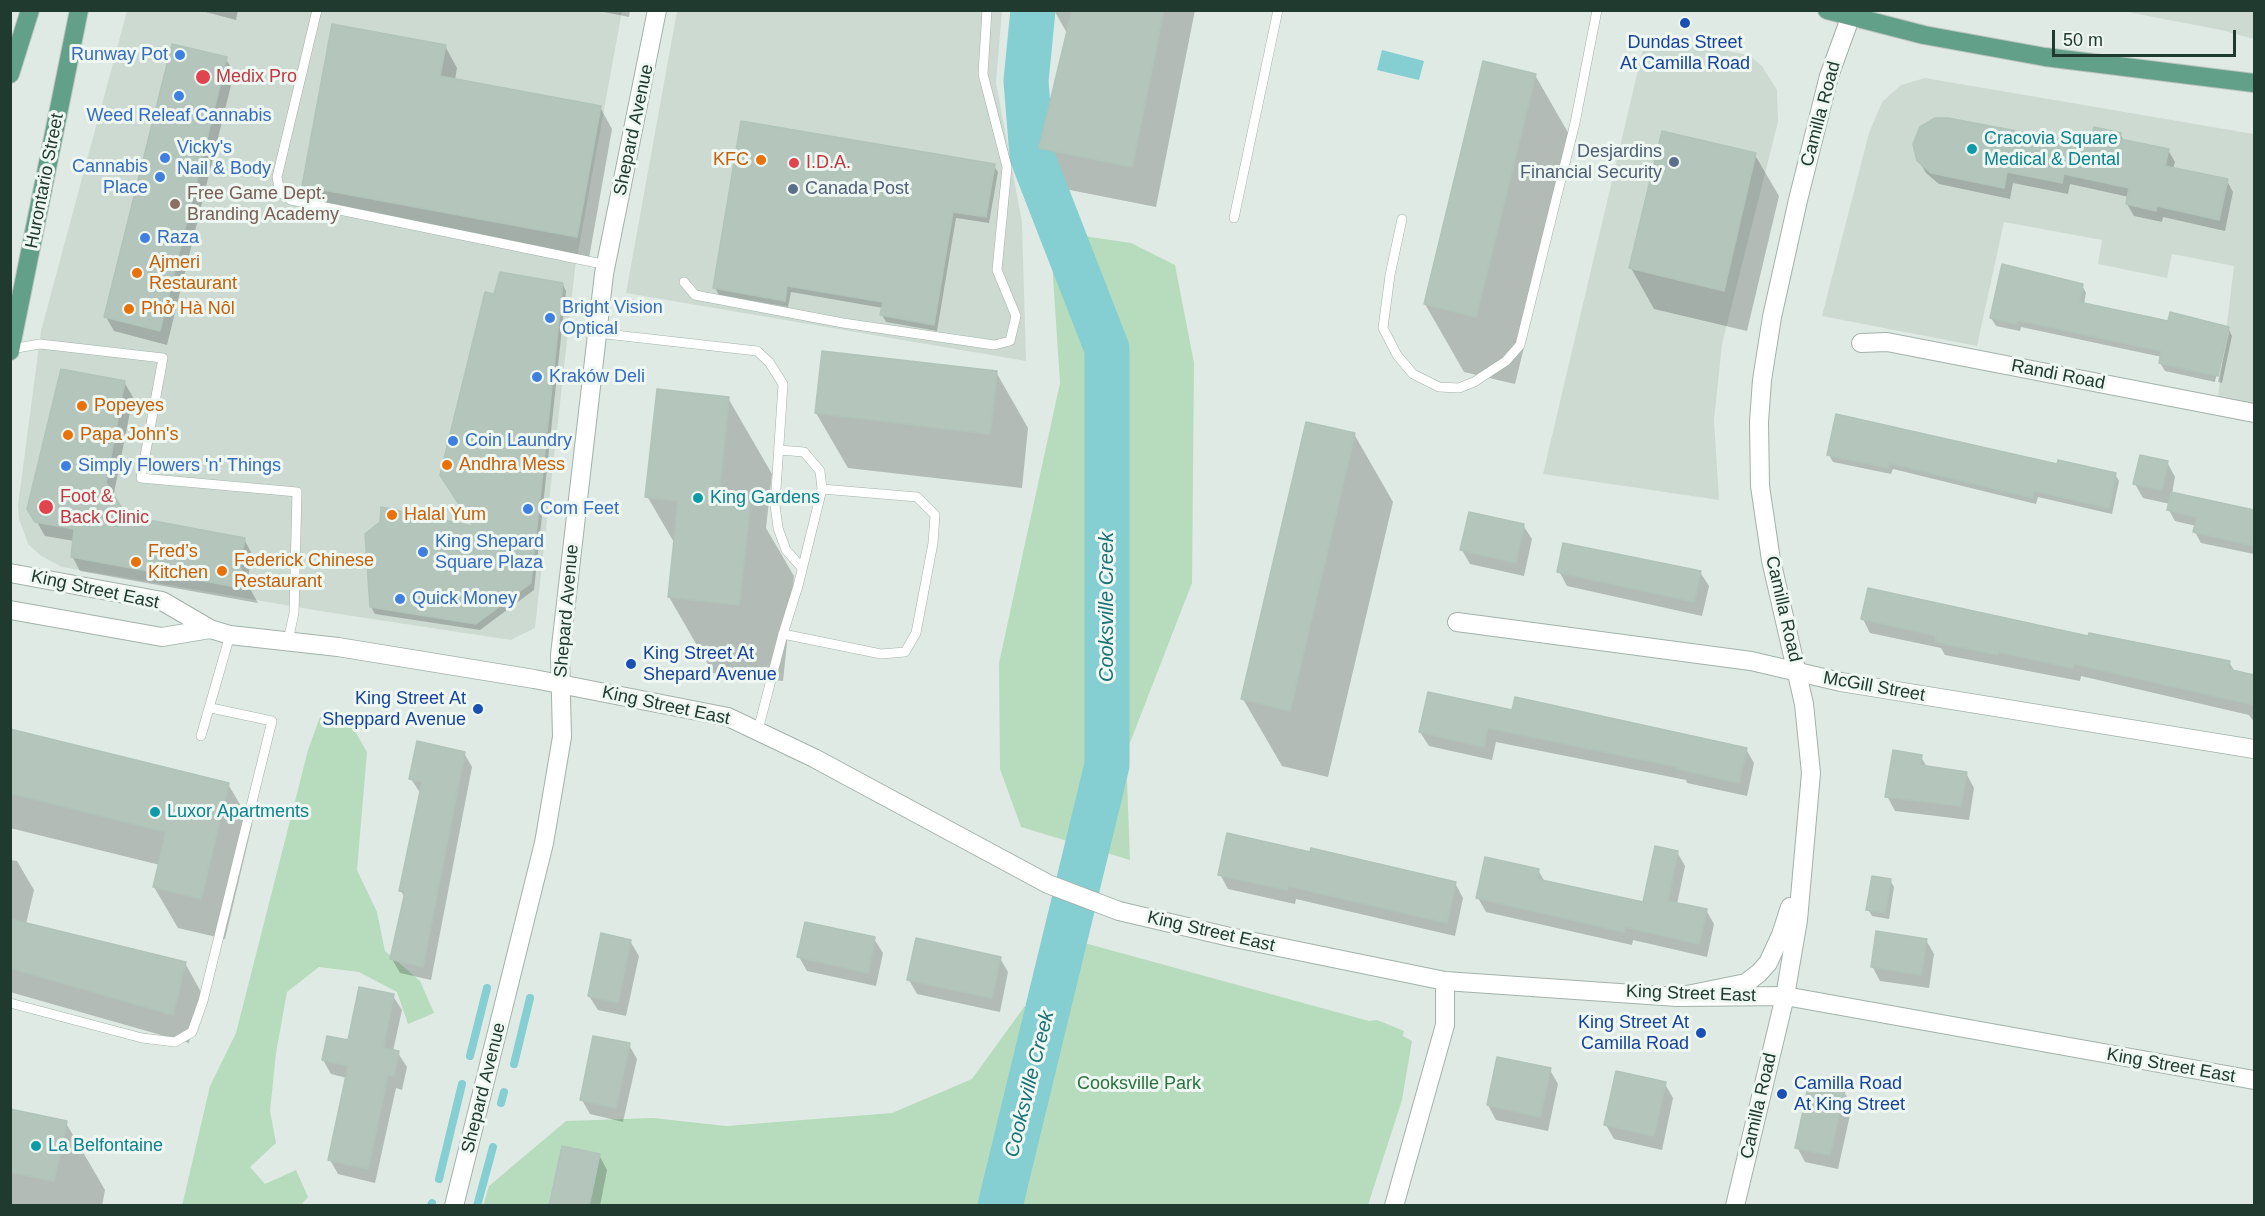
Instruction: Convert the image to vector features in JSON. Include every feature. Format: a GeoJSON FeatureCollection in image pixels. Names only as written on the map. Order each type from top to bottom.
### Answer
{"type":"FeatureCollection","features":[{"type":"Feature","properties":{"kind":"main road","name":"Hurontario Street"},"geometry":{"type":"LineString","coordinates":[[11,350],[79,10]]}},
{"type":"Feature","properties":{"kind":"main road"},"geometry":{"type":"LineString","coordinates":[[1827,10],[1852,13],[1924,35],[2045,57],[2254,83]]}},
{"type":"Feature","properties":{"kind":"main road"},"geometry":{"type":"LineString","coordinates":[[10,74],[26,11]]}},
{"type":"Feature","properties":{"kind":"street","name":"Shepard Avenue"},"geometry":{"type":"LineString","coordinates":[[454,1206],[543,843],[562,737],[561,644],[597,333],[607,265],[657,10]]}},
{"type":"Feature","properties":{"kind":"street","name":"Camilla Road"},"geometry":{"type":"LineString","coordinates":[[1735,1206],[1785,996],[1806,844],[1811,773],[1798,673],[1771,560],[1760,486],[1759,422],[1762,380],[1787,245],[1829,76],[1852,13]]}},
{"type":"Feature","properties":{"kind":"street","name":"Randi Road"},"geometry":{"type":"LineString","coordinates":[[1861,343],[1887,342],[2254,413]]}},
{"type":"Feature","properties":{"kind":"street","name":"King Street East"},"geometry":{"type":"LineString","coordinates":[[10,573],[162,601],[210,629],[230,635],[338,647],[561,685],[728,717],[758,730],[1048,884],[1119,911],[1230,937],[1445,981],[1677,997],[1785,996],[2254,1080]]}},
{"type":"Feature","properties":{"kind":"street","name":"King Street East"},"geometry":{"type":"LineString","coordinates":[[10,610],[162,637],[210,629]]}},
{"type":"Feature","properties":{"kind":"street","name":"McGill Street"},"geometry":{"type":"LineString","coordinates":[[1457,622],[1751,661],[1841,682],[2254,749]]}},
{"type":"Feature","properties":{"kind":"street"},"geometry":{"type":"LineString","coordinates":[[1677,997],[1746,983],[1768,963],[1781,935],[1806,844]]}},
{"type":"Feature","properties":{"kind":"street"},"geometry":{"type":"LineString","coordinates":[[1394,1206],[1445,1025],[1445,981]]}},
{"type":"Feature","properties":{"kind":"lane"},"geometry":{"type":"LineString","coordinates":[[317,10],[277,177],[280,192],[291,201],[607,265]]}},
{"type":"Feature","properties":{"kind":"lane"},"geometry":{"type":"LineString","coordinates":[[684,282],[695,295],[843,323],[994,345],[1010,341],[1016,316],[997,270],[1007,167],[983,74],[987,10]]}},
{"type":"Feature","properties":{"kind":"lane"},"geometry":{"type":"LineString","coordinates":[[1234,218],[1278,10]]}},
{"type":"Feature","properties":{"kind":"lane"},"geometry":{"type":"LineString","coordinates":[[1402,219],[1390,275],[1383,328],[1397,355],[1413,374],[1439,387],[1459,388],[1474,382],[1506,361],[1520,345],[1575,123],[1597,10]]}},
{"type":"Feature","properties":{"kind":"lane"},"geometry":{"type":"LineString","coordinates":[[597,333],[757,351],[769,362],[783,384],[775,505],[778,528],[786,550],[802,568]]}},
{"type":"Feature","properties":{"kind":"lane"},"geometry":{"type":"LineString","coordinates":[[11,350],[40,344],[163,358],[141,478],[297,492],[294,613],[288,641]]}},
{"type":"Feature","properties":{"kind":"lane"},"geometry":{"type":"LineString","coordinates":[[758,730],[822,489],[819,471],[804,452],[779,450]]}},
{"type":"Feature","properties":{"kind":"lane"},"geometry":{"type":"LineString","coordinates":[[783,634],[881,654],[905,652],[916,633],[933,543],[935,515],[917,497],[822,489]]}},
{"type":"Feature","properties":{"kind":"lane"},"geometry":{"type":"LineString","coordinates":[[201,736],[211,708],[230,635]]}},
{"type":"Feature","properties":{"kind":"lane"},"geometry":{"type":"LineString","coordinates":[[10,1003],[142,1038],[175,1042],[192,1032],[203,1001],[272,721],[211,708]]}},
{"type":"Feature","properties":{"kind":"shaded area"},"geometry":{"type":"Polygon","coordinates":[[[127,11],[622,11],[575,269],[535,628],[511,640],[326,612],[62,567],[41,556],[28,544],[19,519],[18,505],[41,331],[127,11]]]}},
{"type":"Feature","properties":{"kind":"shaded area"},"geometry":{"type":"Polygon","coordinates":[[[677,11],[1002,11],[996,83],[1022,222],[1026,361],[626,293],[677,11]]]}},
{"type":"Feature","properties":{"kind":"shaded area"},"geometry":{"type":"Polygon","coordinates":[[[2122,11],[2254,11],[2254,39],[2221,30],[2122,11]]]}},
{"type":"Feature","properties":{"kind":"shaded area"},"geometry":{"type":"Polygon","coordinates":[[[1646,36],[1749,55],[1762,66],[1777,90],[1778,122],[1722,344],[1714,420],[1719,500],[1543,474],[1646,36]]]}},
{"type":"Feature","properties":{"kind":"shaded area"},"geometry":{"type":"Polygon","coordinates":[[[1925,78],[2254,134],[2254,403],[2218,397],[2234,266],[2172,254],[2167,278],[2098,264],[2102,240],[2004,222],[1977,346],[1822,316],[1869,133],[1882,102],[1901,85],[1925,78]]]}},
{"type":"Feature","properties":{"kind":"green space"},"geometry":{"type":"Polygon","coordinates":[[[1050,231],[1131,243],[1175,265],[1194,363],[1192,583],[1126,753],[1130,860],[1021,827],[1000,769],[999,663],[1060,383],[1050,231]]]}},
{"type":"Feature","properties":{"kind":"green space"},"geometry":{"type":"Polygon","coordinates":[[[320,717],[348,719],[367,752],[357,870],[377,912],[385,951],[420,981],[434,1013],[408,1024],[397,992],[359,972],[319,967],[287,992],[276,1053],[270,1111],[276,1143],[250,1167],[265,1184],[296,1170],[308,1197],[301,1205],[182,1206],[210,1086],[236,1033],[308,750],[320,717]]]}},
{"type":"Feature","properties":{"kind":"green space","name":"Cooksville Park"},"geometry":{"type":"Polygon","coordinates":[[[1048,933],[1369,1021],[1377,1020],[1404,1031],[1403,1036],[1412,1041],[1402,1100],[1368,1205],[483,1206],[489,1186],[566,1121],[653,1118],[726,1126],[892,1113],[972,1079],[1024,1007],[1031,1006],[1048,933]]]}},
{"type":"Feature","properties":{"kind":"water"},"geometry":{"type":"Polygon","coordinates":[[[1382,50],[1424,61],[1419,80],[1377,70],[1382,50]]]}},
{"type":"Feature","properties":{"kind":"building"},"geometry":{"type":"Polygon","coordinates":[[[1072,10],[1164,10],[1132,167],[1039,148],[1072,10]]]}},
{"type":"Feature","properties":{"kind":"building"},"geometry":{"type":"Polygon","coordinates":[[[332,24],[446,45],[440,76],[601,106],[577,237],[302,186],[332,24]]]}},
{"type":"Feature","properties":{"kind":"building"},"geometry":{"type":"Polygon","coordinates":[[[172,44],[227,57],[160,331],[104,317],[172,44]]]}},
{"type":"Feature","properties":{"kind":"building"},"geometry":{"type":"Polygon","coordinates":[[[1483,61],[1536,74],[1476,317],[1424,304],[1483,61]]]}},
{"type":"Feature","properties":{"kind":"building"},"geometry":{"type":"Polygon","coordinates":[[[1935,118],[1948,118],[2090,145],[2094,127],[2121,133],[2120,139],[2169,149],[2165,166],[2228,179],[2219,220],[2157,206],[2156,211],[2126,204],[2129,188],[2064,174],[2062,183],[2007,172],[2004,188],[1931,173],[1917,161],[1913,144],[1920,127],[1935,118]]]}},
{"type":"Feature","properties":{"kind":"building"},"geometry":{"type":"Polygon","coordinates":[[[741,121],[995,164],[986,217],[953,212],[934,325],[880,315],[883,302],[787,286],[785,301],[713,288],[741,121]]]}},
{"type":"Feature","properties":{"kind":"building"},"geometry":{"type":"Polygon","coordinates":[[[1662,131],[1756,153],[1724,291],[1629,268],[1662,131]]]}},
{"type":"Feature","properties":{"kind":"building"},"geometry":{"type":"Polygon","coordinates":[[[2002,264],[2083,284],[2079,302],[2168,321],[2170,312],[2229,327],[2218,376],[2159,363],[2161,351],[2017,320],[2016,324],[1990,318],[2002,264]]]}},
{"type":"Feature","properties":{"kind":"building"},"geometry":{"type":"Polygon","coordinates":[[[500,272],[563,283],[531,583],[476,624],[370,607],[365,534],[380,522],[381,507],[473,526],[440,475],[485,292],[494,294],[500,272]]]}},
{"type":"Feature","properties":{"kind":"building"},"geometry":{"type":"Polygon","coordinates":[[[822,351],[997,371],[990,434],[815,413],[822,351]]]}},
{"type":"Feature","properties":{"kind":"building"},"geometry":{"type":"Polygon","coordinates":[[[61,369],[125,381],[106,483],[127,516],[245,538],[240,567],[253,590],[71,557],[74,529],[35,522],[27,509],[61,369]]]}},
{"type":"Feature","properties":{"kind":"building","name":"King Gardens"},"geometry":{"type":"Polygon","coordinates":[[[657,389],[729,397],[719,495],[751,499],[739,605],[668,597],[678,501],[645,497],[657,389]]]}},
{"type":"Feature","properties":{"kind":"building"},"geometry":{"type":"Polygon","coordinates":[[[1836,414],[2057,464],[2058,460],[2116,473],[2109,508],[2034,491],[2033,498],[1889,463],[1888,468],[1827,455],[1836,414]]]}},
{"type":"Feature","properties":{"kind":"building"},"geometry":{"type":"Polygon","coordinates":[[[1306,422],[1355,433],[1290,711],[1241,699],[1306,422]]]}},
{"type":"Feature","properties":{"kind":"building"},"geometry":{"type":"Polygon","coordinates":[[[2140,455],[2168,461],[2162,490],[2133,484],[2140,455]]]}},
{"type":"Feature","properties":{"kind":"building"},"geometry":{"type":"Polygon","coordinates":[[[2171,492],[2254,510],[2254,546],[2193,532],[2197,517],[2167,510],[2171,492]]]}},
{"type":"Feature","properties":{"kind":"building"},"geometry":{"type":"Polygon","coordinates":[[[1469,512],[1524,524],[1516,563],[1460,550],[1469,512]]]}},
{"type":"Feature","properties":{"kind":"building"},"geometry":{"type":"Polygon","coordinates":[[[1563,543],[1701,571],[1694,602],[1557,572],[1563,543]]]}},
{"type":"Feature","properties":{"kind":"building"},"geometry":{"type":"Polygon","coordinates":[[[1868,588],[2088,636],[2089,633],[2230,661],[2228,669],[2254,675],[2254,705],[2074,664],[2073,668],[1998,652],[1998,655],[1935,642],[1937,636],[1861,619],[1868,588]]]}},
{"type":"Feature","properties":{"kind":"building"},"geometry":{"type":"Polygon","coordinates":[[[1428,692],[1512,710],[1515,697],[1747,748],[1739,783],[1677,769],[1678,767],[1488,728],[1484,747],[1419,732],[1428,692]]]}},
{"type":"Feature","properties":{"kind":"building","name":"Luxor Apartments"},"geometry":{"type":"Polygon","coordinates":[[[10,729],[229,783],[201,899],[153,887],[166,832],[10,793],[10,729]]]}},
{"type":"Feature","properties":{"kind":"building"},"geometry":{"type":"Polygon","coordinates":[[[417,741],[465,752],[423,967],[390,959],[405,892],[399,891],[422,782],[409,779],[417,741]]]}},
{"type":"Feature","properties":{"kind":"building"},"geometry":{"type":"Polygon","coordinates":[[[1893,750],[1922,755],[1920,765],[1967,772],[1961,806],[1885,797],[1893,750]]]}},
{"type":"Feature","properties":{"kind":"building"},"geometry":{"type":"Polygon","coordinates":[[[1227,833],[1310,852],[1311,848],[1456,882],[1447,923],[1288,886],[1287,890],[1218,875],[1227,833]]]}},
{"type":"Feature","properties":{"kind":"building"},"geometry":{"type":"Polygon","coordinates":[[[1655,846],[1678,851],[1668,901],[1707,909],[1699,944],[1625,927],[1624,932],[1476,898],[1485,857],[1539,869],[1537,879],[1643,902],[1655,846]]]}},
{"type":"Feature","properties":{"kind":"building"},"geometry":{"type":"Polygon","coordinates":[[[1872,876],[1891,879],[1885,913],[1866,910],[1872,876]]]}},
{"type":"Feature","properties":{"kind":"building"},"geometry":{"type":"Polygon","coordinates":[[[10,919],[186,962],[173,1015],[10,968],[10,919]]]}},
{"type":"Feature","properties":{"kind":"building"},"geometry":{"type":"Polygon","coordinates":[[[805,922],[875,937],[868,973],[797,957],[805,922]]]}},
{"type":"Feature","properties":{"kind":"building"},"geometry":{"type":"Polygon","coordinates":[[[1876,931],[1927,939],[1921,975],[1871,967],[1876,931]]]}},
{"type":"Feature","properties":{"kind":"building"},"geometry":{"type":"Polygon","coordinates":[[[601,933],[631,940],[618,1003],[588,996],[601,933]]]}},
{"type":"Feature","properties":{"kind":"building"},"geometry":{"type":"Polygon","coordinates":[[[916,938],[1001,957],[992,998],[907,980],[916,938]]]}},
{"type":"Feature","properties":{"kind":"building"},"geometry":{"type":"Polygon","coordinates":[[[359,987],[394,994],[383,1048],[399,1051],[394,1076],[388,1075],[368,1169],[328,1160],[348,1066],[322,1060],[327,1036],[348,1040],[359,987]]]}},
{"type":"Feature","properties":{"kind":"building"},"geometry":{"type":"Polygon","coordinates":[[[593,1036],[630,1043],[616,1108],[580,1100],[593,1036]]]}},
{"type":"Feature","properties":{"kind":"building"},"geometry":{"type":"Polygon","coordinates":[[[1497,1057],[1551,1068],[1540,1117],[1487,1105],[1497,1057]]]}},
{"type":"Feature","properties":{"kind":"building"},"geometry":{"type":"Polygon","coordinates":[[[1616,1071],[1666,1082],[1654,1136],[1604,1125],[1616,1071]]]}},
{"type":"Feature","properties":{"kind":"building"},"geometry":{"type":"Polygon","coordinates":[[[1809,1083],[1845,1090],[1830,1155],[1795,1148],[1809,1083]]]}},
{"type":"Feature","properties":{"kind":"building","name":"La Belfontaine"},"geometry":{"type":"Polygon","coordinates":[[[10,1109],[67,1121],[54,1181],[10,1172],[10,1109]]]}},
{"type":"Feature","properties":{"kind":"building"},"geometry":{"type":"Polygon","coordinates":[[[562,1146],[600,1154],[589,1206],[549,1206],[562,1146]]]}},
{"type":"Feature","properties":{"kind":"waterway","name":"Cooksville Creek"},"geometry":{"type":"LineString","coordinates":[[1000,1206],[1107,765],[1107,349],[1032,156],[1026,81],[1033,10]]}},
{"type":"Feature","properties":{"kind":"waterway"},"geometry":{"type":"LineString","coordinates":[[470,1056],[487,988]]}},
{"type":"Feature","properties":{"kind":"waterway"},"geometry":{"type":"LineString","coordinates":[[514,1064],[530,998]]}},
{"type":"Feature","properties":{"kind":"waterway"},"geometry":{"type":"LineString","coordinates":[[439,1179],[462,1084]]}},
{"type":"Feature","properties":{"kind":"waterway"},"geometry":{"type":"LineString","coordinates":[[501,1103],[504,1092]]}},
{"type":"Feature","properties":{"kind":"waterway"},"geometry":{"type":"LineString","coordinates":[[477,1206],[493,1147]]}},
{"type":"Feature","properties":{"kind":"place","name":"Dundas Street At Camilla Road"},"geometry":{"type":"Point","coordinates":[1685,23]}},
{"type":"Feature","properties":{"kind":"place","name":"Runway Pot"},"geometry":{"type":"Point","coordinates":[180,55]}},
{"type":"Feature","properties":{"kind":"place","name":"Medix Pro"},"geometry":{"type":"Point","coordinates":[203,77]}},
{"type":"Feature","properties":{"kind":"place","name":"Weed Releaf Cannabis"},"geometry":{"type":"Point","coordinates":[179,96]}},
{"type":"Feature","properties":{"kind":"place","name":"Cracovia Square Medical & Dental"},"geometry":{"type":"Point","coordinates":[1972,149]}},
{"type":"Feature","properties":{"kind":"place","name":"Vicky's Nail & Body"},"geometry":{"type":"Point","coordinates":[165,158]}},
{"type":"Feature","properties":{"kind":"place","name":"KFC"},"geometry":{"type":"Point","coordinates":[761,160]}},
{"type":"Feature","properties":{"kind":"place","name":"Desjardins Financial Security"},"geometry":{"type":"Point","coordinates":[1674,162]}},
{"type":"Feature","properties":{"kind":"place","name":"I.D.A."},"geometry":{"type":"Point","coordinates":[794,163]}},
{"type":"Feature","properties":{"kind":"place","name":"Cannabis Place"},"geometry":{"type":"Point","coordinates":[160,177]}},
{"type":"Feature","properties":{"kind":"place","name":"Canada Post"},"geometry":{"type":"Point","coordinates":[793,189]}},
{"type":"Feature","properties":{"kind":"place","name":"Free Game Dept. Branding Academy"},"geometry":{"type":"Point","coordinates":[175,204]}},
{"type":"Feature","properties":{"kind":"place","name":"Raza"},"geometry":{"type":"Point","coordinates":[145,238]}},
{"type":"Feature","properties":{"kind":"place","name":"Ajmeri Restaurant"},"geometry":{"type":"Point","coordinates":[137,273]}},
{"type":"Feature","properties":{"kind":"place","name":"Phở Hà Nôl"},"geometry":{"type":"Point","coordinates":[129,309]}},
{"type":"Feature","properties":{"kind":"place","name":"Bright Vision Optical"},"geometry":{"type":"Point","coordinates":[550,318]}},
{"type":"Feature","properties":{"kind":"place","name":"Kraków Deli"},"geometry":{"type":"Point","coordinates":[537,377]}},
{"type":"Feature","properties":{"kind":"place","name":"Popeyes"},"geometry":{"type":"Point","coordinates":[82,406]}},
{"type":"Feature","properties":{"kind":"place","name":"Papa John's"},"geometry":{"type":"Point","coordinates":[68,435]}},
{"type":"Feature","properties":{"kind":"place","name":"Coin Laundry"},"geometry":{"type":"Point","coordinates":[453,441]}},
{"type":"Feature","properties":{"kind":"place","name":"Andhra Mess"},"geometry":{"type":"Point","coordinates":[447,465]}},
{"type":"Feature","properties":{"kind":"place","name":"Simply Flowers 'n' Things"},"geometry":{"type":"Point","coordinates":[66,466]}},
{"type":"Feature","properties":{"kind":"place","name":"King Gardens"},"geometry":{"type":"Point","coordinates":[698,498]}},
{"type":"Feature","properties":{"kind":"place","name":"Foot & Back Clinic"},"geometry":{"type":"Point","coordinates":[46,507]}},
{"type":"Feature","properties":{"kind":"place","name":"Com Feet"},"geometry":{"type":"Point","coordinates":[528,509]}},
{"type":"Feature","properties":{"kind":"place","name":"Halal Yum"},"geometry":{"type":"Point","coordinates":[392,515]}},
{"type":"Feature","properties":{"kind":"place","name":"King Shepard Square Plaza"},"geometry":{"type":"Point","coordinates":[423,552]}},
{"type":"Feature","properties":{"kind":"place","name":"Fred’s Kitchen"},"geometry":{"type":"Point","coordinates":[136,562]}},
{"type":"Feature","properties":{"kind":"place","name":"Federick Chinese Restaurant"},"geometry":{"type":"Point","coordinates":[222,571]}},
{"type":"Feature","properties":{"kind":"place","name":"Quick Money"},"geometry":{"type":"Point","coordinates":[400,599]}},
{"type":"Feature","properties":{"kind":"place","name":"King Street At Shepard Avenue"},"geometry":{"type":"Point","coordinates":[631,664]}},
{"type":"Feature","properties":{"kind":"place","name":"King Street At Sheppard Avenue"},"geometry":{"type":"Point","coordinates":[478,709]}},
{"type":"Feature","properties":{"kind":"place","name":"Luxor Apartments"},"geometry":{"type":"Point","coordinates":[155,812]}},
{"type":"Feature","properties":{"kind":"place","name":"King Street At Camilla Road"},"geometry":{"type":"Point","coordinates":[1701,1033]}},
{"type":"Feature","properties":{"kind":"place","name":"Camilla Road At King Street"},"geometry":{"type":"Point","coordinates":[1782,1094]}},
{"type":"Feature","properties":{"kind":"place","name":"La Belfontaine"},"geometry":{"type":"Point","coordinates":[36,1146]}}]}
